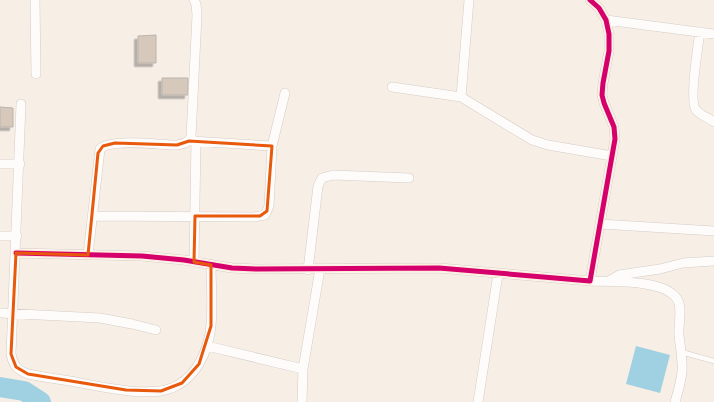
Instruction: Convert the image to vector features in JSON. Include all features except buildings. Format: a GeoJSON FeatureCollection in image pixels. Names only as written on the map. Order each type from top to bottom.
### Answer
{"type":"FeatureCollection","features":[{"type":"Feature","properties":{"kind":"street"},"geometry":{"type":"LineString","coordinates":[[36,0],[36,74]]}},
{"type":"Feature","properties":{"kind":"street"},"geometry":{"type":"LineString","coordinates":[[194,0],[197,15],[192,132],[195,216],[194,262]]}},
{"type":"Feature","properties":{"kind":"street"},"geometry":{"type":"LineString","coordinates":[[461,97],[469,0]]}},
{"type":"Feature","properties":{"kind":"street"},"geometry":{"type":"LineString","coordinates":[[590,0],[600,8],[606,20],[609,34],[609,51],[602,95],[614,127],[615,139],[590,280]]}},
{"type":"Feature","properties":{"kind":"street"},"geometry":{"type":"LineString","coordinates":[[606,20],[714,34]]}},
{"type":"Feature","properties":{"kind":"street"},"geometry":{"type":"LineString","coordinates":[[700,32],[693,92],[693,105],[696,110],[714,122]]}},
{"type":"Feature","properties":{"kind":"street"},"geometry":{"type":"LineString","coordinates":[[392,87],[461,97],[532,140],[548,145],[612,156]]}},
{"type":"Feature","properties":{"kind":"street"},"geometry":{"type":"LineString","coordinates":[[92,216],[254,217],[265,215],[269,206],[272,146],[284,93]]}},
{"type":"Feature","properties":{"kind":"street"},"geometry":{"type":"LineString","coordinates":[[21,104],[20,164],[11,354],[12,361],[20,371],[32,375],[126,390],[161,390],[171,388],[182,383],[191,376],[199,364],[206,346],[211,326],[211,265]]}},
{"type":"Feature","properties":{"kind":"street"},"geometry":{"type":"LineString","coordinates":[[88,255],[98,153],[103,146],[115,143],[177,145],[192,141],[272,146]]}},
{"type":"Feature","properties":{"kind":"street"},"geometry":{"type":"LineString","coordinates":[[0,164],[20,164]]}},
{"type":"Feature","properties":{"kind":"street"},"geometry":{"type":"LineString","coordinates":[[308,270],[318,186],[322,178],[327,175],[333,175],[409,178]]}},
{"type":"Feature","properties":{"kind":"street"},"geometry":{"type":"LineString","coordinates":[[600,224],[714,231]]}},
{"type":"Feature","properties":{"kind":"street"},"geometry":{"type":"LineString","coordinates":[[0,236],[17,236]]}},
{"type":"Feature","properties":{"kind":"street"},"geometry":{"type":"LineString","coordinates":[[16,253],[142,256],[256,270],[439,268],[498,274],[647,284],[663,287],[677,299],[680,308],[679,336],[682,372],[675,402]]}},
{"type":"Feature","properties":{"kind":"street"},"geometry":{"type":"LineString","coordinates":[[608,282],[626,274],[660,270],[683,264],[714,261]]}},
{"type":"Feature","properties":{"kind":"street"},"geometry":{"type":"LineString","coordinates":[[302,402],[303,369],[320,269]]}},
{"type":"Feature","properties":{"kind":"street"},"geometry":{"type":"LineString","coordinates":[[478,402],[498,274]]}},
{"type":"Feature","properties":{"kind":"street"},"geometry":{"type":"LineString","coordinates":[[0,313],[100,318],[156,330]]}},
{"type":"Feature","properties":{"kind":"street"},"geometry":{"type":"LineString","coordinates":[[206,346],[303,369]]}},
{"type":"Feature","properties":{"kind":"lane"},"geometry":{"type":"LineString","coordinates":[[681,352],[714,361]]}},
{"type":"Feature","properties":{"kind":"highlighted area"},"geometry":{"type":"Polygon","coordinates":[[[189,141],[272,146],[267,211],[260,216],[195,216],[194,262],[211,265],[211,326],[199,364],[182,383],[161,391],[126,390],[28,374],[16,367],[11,354],[16,253],[88,255],[98,153],[103,146],[115,143],[177,145],[189,141]]]}},
{"type":"Feature","properties":{"kind":"water"},"geometry":{"type":"Polygon","coordinates":[[[636,346],[670,355],[660,393],[626,384],[636,346]]]}},
{"type":"Feature","properties":{"kind":"waterway"},"geometry":{"type":"LineString","coordinates":[[0,387],[24,391],[41,402]]}},
{"type":"Feature","properties":{"kind":"cycle path"},"geometry":{"type":"LineString","coordinates":[[16,253],[142,256],[184,260],[232,268],[256,269],[439,268],[590,281],[615,139],[614,127],[602,95],[609,51],[609,34],[606,20],[599,8],[590,0]]}}]}
